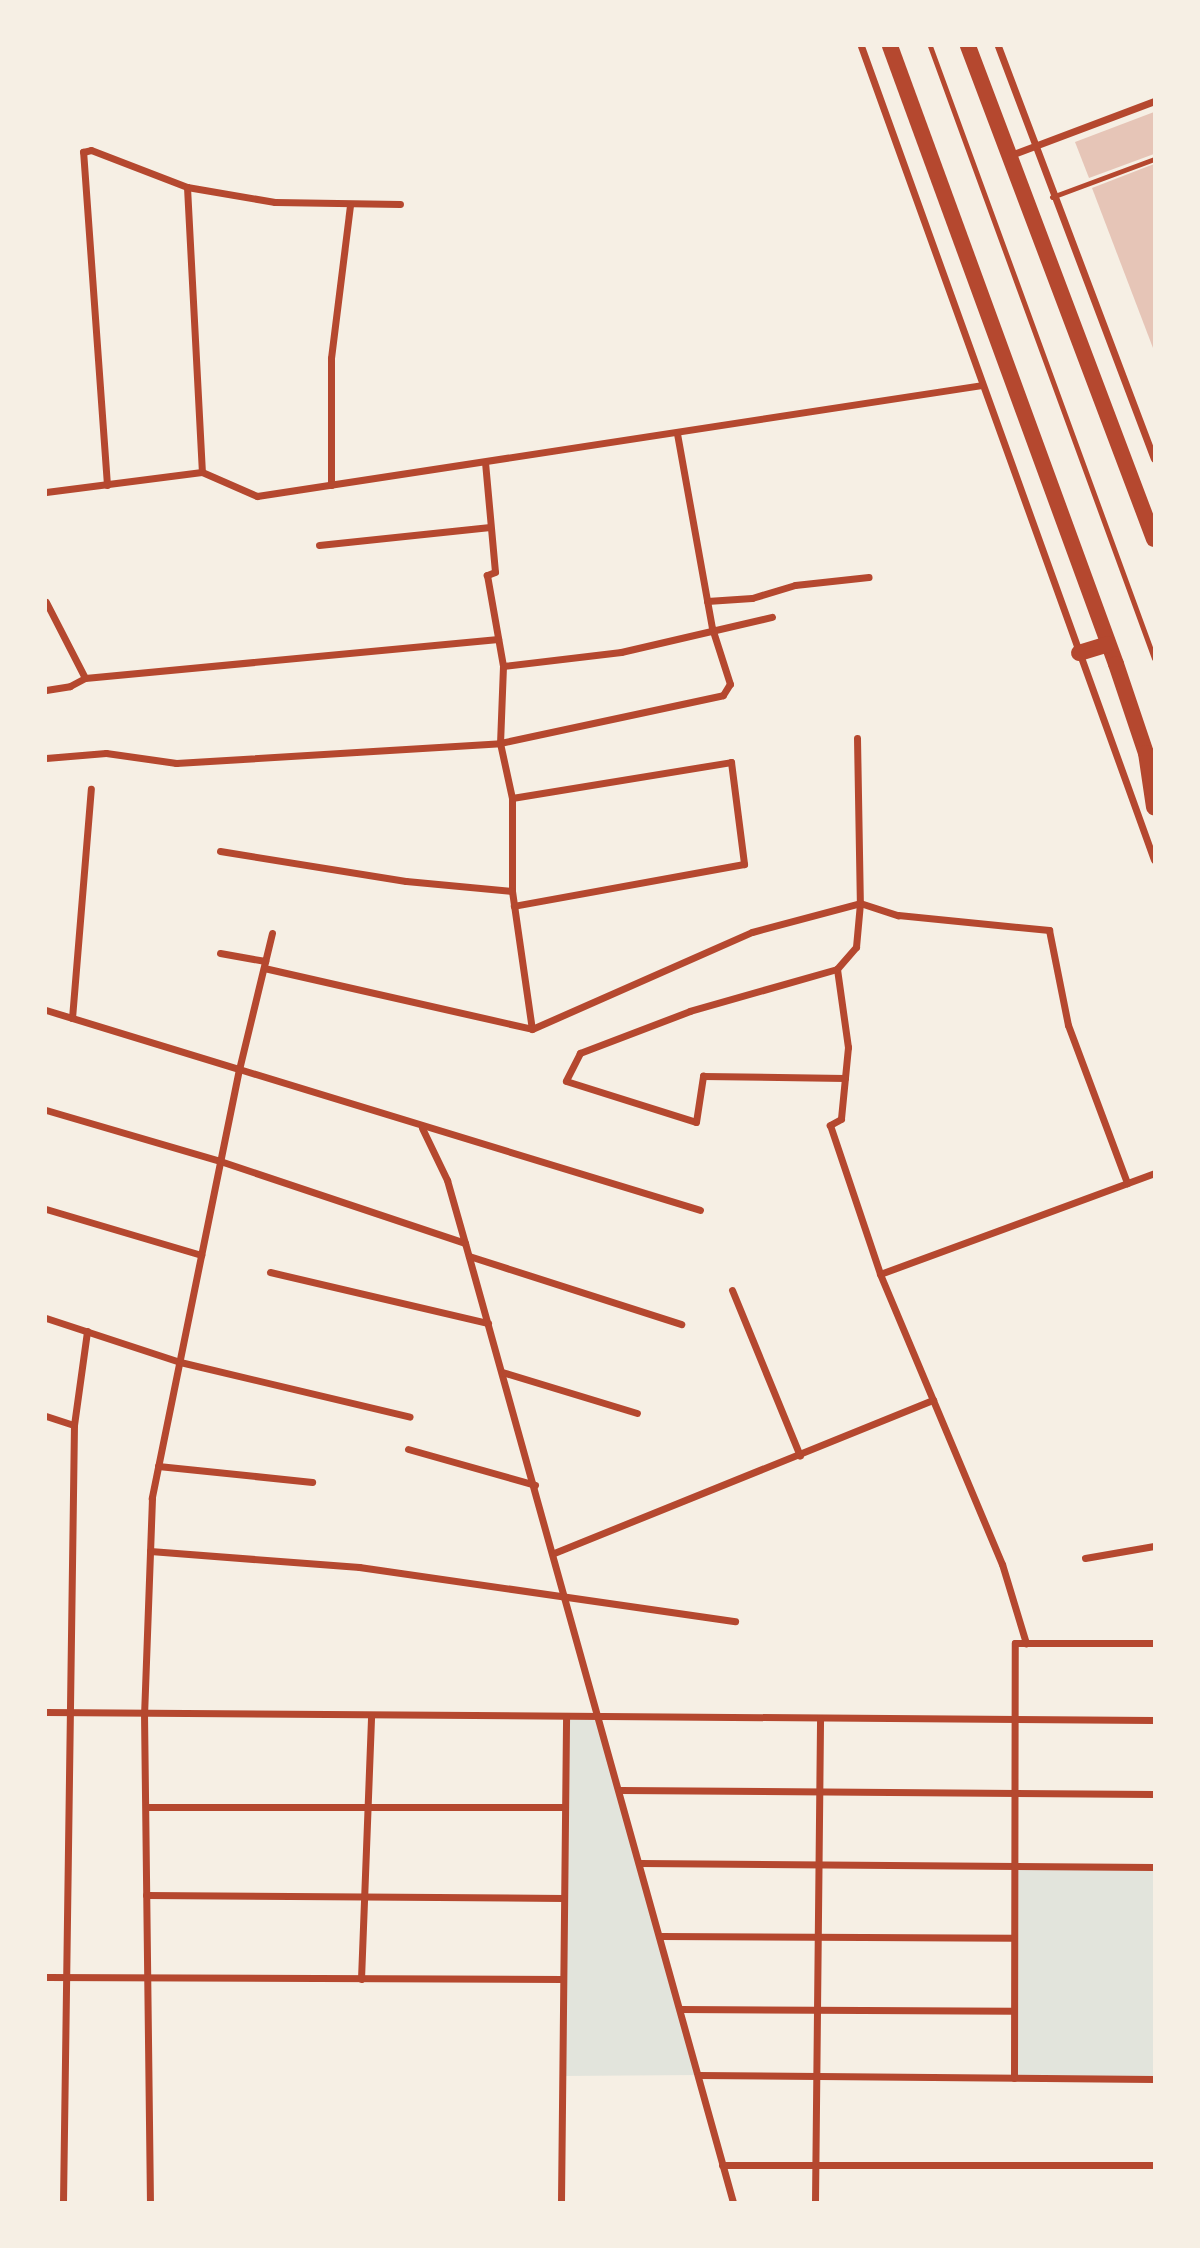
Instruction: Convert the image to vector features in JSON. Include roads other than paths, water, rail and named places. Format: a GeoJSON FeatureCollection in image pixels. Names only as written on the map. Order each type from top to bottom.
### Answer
{"type":"FeatureCollection","features":[{"type":"Feature","properties":{"kind":"main road"},"geometry":{"type":"LineString","coordinates":[[890,46],[1154,769]]}},
{"type":"Feature","properties":{"kind":"main road"},"geometry":{"type":"LineString","coordinates":[[968,46],[1007,156],[1154,539]]}},
{"type":"Feature","properties":{"kind":"main road"},"geometry":{"type":"LineString","coordinates":[[1079,653],[1108,644]]}},
{"type":"Feature","properties":{"kind":"main road"},"geometry":{"type":"LineString","coordinates":[[1146,753],[1154,807]]}},
{"type":"Feature","properties":{"kind":"street"},"geometry":{"type":"LineString","coordinates":[[861,46],[1154,860]]}},
{"type":"Feature","properties":{"kind":"street"},"geometry":{"type":"LineString","coordinates":[[998,46],[1052,197],[1154,458]]}},
{"type":"Feature","properties":{"kind":"street"},"geometry":{"type":"LineString","coordinates":[[1007,156],[1154,102]]}},
{"type":"Feature","properties":{"kind":"street"},"geometry":{"type":"LineString","coordinates":[[107,485],[83,152],[91,150],[187,187],[275,202],[400,204]]}},
{"type":"Feature","properties":{"kind":"street"},"geometry":{"type":"LineString","coordinates":[[187,187],[202,472]]}},
{"type":"Feature","properties":{"kind":"street"},"geometry":{"type":"LineString","coordinates":[[331,485],[331,358],[350,205]]}},
{"type":"Feature","properties":{"kind":"street"},"geometry":{"type":"LineString","coordinates":[[46,492],[202,472],[257,496],[982,385]]}},
{"type":"Feature","properties":{"kind":"street"},"geometry":{"type":"LineString","coordinates":[[46,758],[106,753],[176,763],[500,743],[723,695],[730,684],[712,628],[677,433]]}},
{"type":"Feature","properties":{"kind":"street"},"geometry":{"type":"LineString","coordinates":[[485,462],[495,572],[487,575],[503,666],[500,743],[512,798],[512,891],[532,1029]]}},
{"type":"Feature","properties":{"kind":"street"},"geometry":{"type":"LineString","coordinates":[[319,545],[491,527]]}},
{"type":"Feature","properties":{"kind":"street"},"geometry":{"type":"LineString","coordinates":[[707,601],[752,598],[795,585],[869,577]]}},
{"type":"Feature","properties":{"kind":"street"},"geometry":{"type":"LineString","coordinates":[[46,602],[85,678]]}},
{"type":"Feature","properties":{"kind":"street"},"geometry":{"type":"LineString","coordinates":[[503,666],[621,652],[712,628],[772,618]]}},
{"type":"Feature","properties":{"kind":"street"},"geometry":{"type":"LineString","coordinates":[[46,690],[70,686],[85,678],[498,639]]}},
{"type":"Feature","properties":{"kind":"street"},"geometry":{"type":"LineString","coordinates":[[845,1078],[703,1076],[696,1122],[566,1081],[580,1053],[690,1011],[837,969],[856,947],[860,903],[857,738]]}},
{"type":"Feature","properties":{"kind":"street"},"geometry":{"type":"LineString","coordinates":[[512,798],[731,762],[744,864],[514,906]]}},
{"type":"Feature","properties":{"kind":"street"},"geometry":{"type":"LineString","coordinates":[[72,1018],[91,789]]}},
{"type":"Feature","properties":{"kind":"street"},"geometry":{"type":"LineString","coordinates":[[220,851],[405,881],[512,891]]}},
{"type":"Feature","properties":{"kind":"street"},"geometry":{"type":"LineString","coordinates":[[220,953],[532,1029],[752,932],[860,903],[898,915],[1049,930],[1068,1025],[1127,1183]]}},
{"type":"Feature","properties":{"kind":"street"},"geometry":{"type":"LineString","coordinates":[[150,2203],[144,1713],[150,1551],[158,1466],[239,1069],[272,933]]}},
{"type":"Feature","properties":{"kind":"street"},"geometry":{"type":"LineString","coordinates":[[837,969],[848,1047],[841,1119],[830,1125],[880,1274],[1002,1564],[1026,1643]]}},
{"type":"Feature","properties":{"kind":"street"},"geometry":{"type":"LineString","coordinates":[[46,1010],[422,1128],[700,1210]]}},
{"type":"Feature","properties":{"kind":"street"},"geometry":{"type":"LineString","coordinates":[[46,1110],[220,1161],[465,1243]]}},
{"type":"Feature","properties":{"kind":"street"},"geometry":{"type":"LineString","coordinates":[[422,1128],[447,1180],[469,1256],[566,1595],[733,2203]]}},
{"type":"Feature","properties":{"kind":"street"},"geometry":{"type":"LineString","coordinates":[[880,1274],[1154,1173]]}},
{"type":"Feature","properties":{"kind":"street"},"geometry":{"type":"LineString","coordinates":[[46,1209],[201,1255]]}},
{"type":"Feature","properties":{"kind":"street"},"geometry":{"type":"LineString","coordinates":[[469,1256],[681,1324]]}},
{"type":"Feature","properties":{"kind":"street"},"geometry":{"type":"LineString","coordinates":[[270,1272],[488,1323]]}},
{"type":"Feature","properties":{"kind":"street"},"geometry":{"type":"LineString","coordinates":[[732,1290],[800,1456]]}},
{"type":"Feature","properties":{"kind":"street"},"geometry":{"type":"LineString","coordinates":[[46,1318],[180,1362],[410,1416]]}},
{"type":"Feature","properties":{"kind":"street"},"geometry":{"type":"LineString","coordinates":[[63,2203],[74,1425],[87,1331]]}},
{"type":"Feature","properties":{"kind":"street"},"geometry":{"type":"LineString","coordinates":[[502,1372],[637,1413]]}},
{"type":"Feature","properties":{"kind":"street"},"geometry":{"type":"LineString","coordinates":[[554,1553],[800,1456],[933,1400]]}},
{"type":"Feature","properties":{"kind":"street"},"geometry":{"type":"LineString","coordinates":[[46,1416],[74,1425]]}},
{"type":"Feature","properties":{"kind":"street"},"geometry":{"type":"LineString","coordinates":[[408,1449],[535,1485]]}},
{"type":"Feature","properties":{"kind":"street"},"geometry":{"type":"LineString","coordinates":[[158,1466],[312,1482]]}},
{"type":"Feature","properties":{"kind":"street"},"geometry":{"type":"LineString","coordinates":[[1085,1558],[1154,1546]]}},
{"type":"Feature","properties":{"kind":"street"},"geometry":{"type":"LineString","coordinates":[[150,1551],[359,1567],[735,1621]]}},
{"type":"Feature","properties":{"kind":"street"},"geometry":{"type":"LineString","coordinates":[[1014,2078],[1014,1868],[1017,1793],[1015,1643],[1154,1643]]}},
{"type":"Feature","properties":{"kind":"street"},"geometry":{"type":"LineString","coordinates":[[46,1712],[1154,1720]]}},
{"type":"Feature","properties":{"kind":"street"},"geometry":{"type":"LineString","coordinates":[[360,1979],[361,1896],[371,1715]]}},
{"type":"Feature","properties":{"kind":"street"},"geometry":{"type":"LineString","coordinates":[[561,2203],[566,1717]]}},
{"type":"Feature","properties":{"kind":"street"},"geometry":{"type":"LineString","coordinates":[[815,2203],[820,1718]]}},
{"type":"Feature","properties":{"kind":"street"},"geometry":{"type":"LineString","coordinates":[[620,1790],[1154,1794]]}},
{"type":"Feature","properties":{"kind":"street"},"geometry":{"type":"LineString","coordinates":[[146,1807],[565,1807]]}},
{"type":"Feature","properties":{"kind":"street"},"geometry":{"type":"LineString","coordinates":[[640,1863],[1154,1867]]}},
{"type":"Feature","properties":{"kind":"street"},"geometry":{"type":"LineString","coordinates":[[146,1895],[564,1898]]}},
{"type":"Feature","properties":{"kind":"street"},"geometry":{"type":"LineString","coordinates":[[660,1936],[1014,1938]]}},
{"type":"Feature","properties":{"kind":"street"},"geometry":{"type":"LineString","coordinates":[[46,1977],[563,1979]]}},
{"type":"Feature","properties":{"kind":"street"},"geometry":{"type":"LineString","coordinates":[[680,2009],[1014,2011]]}},
{"type":"Feature","properties":{"kind":"street"},"geometry":{"type":"LineString","coordinates":[[698,2075],[1154,2079]]}},
{"type":"Feature","properties":{"kind":"street"},"geometry":{"type":"LineString","coordinates":[[722,2165],[1154,2165]]}},
{"type":"Feature","properties":{"kind":"lane"},"geometry":{"type":"LineString","coordinates":[[930,46],[1154,658]]}},
{"type":"Feature","properties":{"kind":"lane"},"geometry":{"type":"LineString","coordinates":[[1052,197],[1154,159]]}}]}
